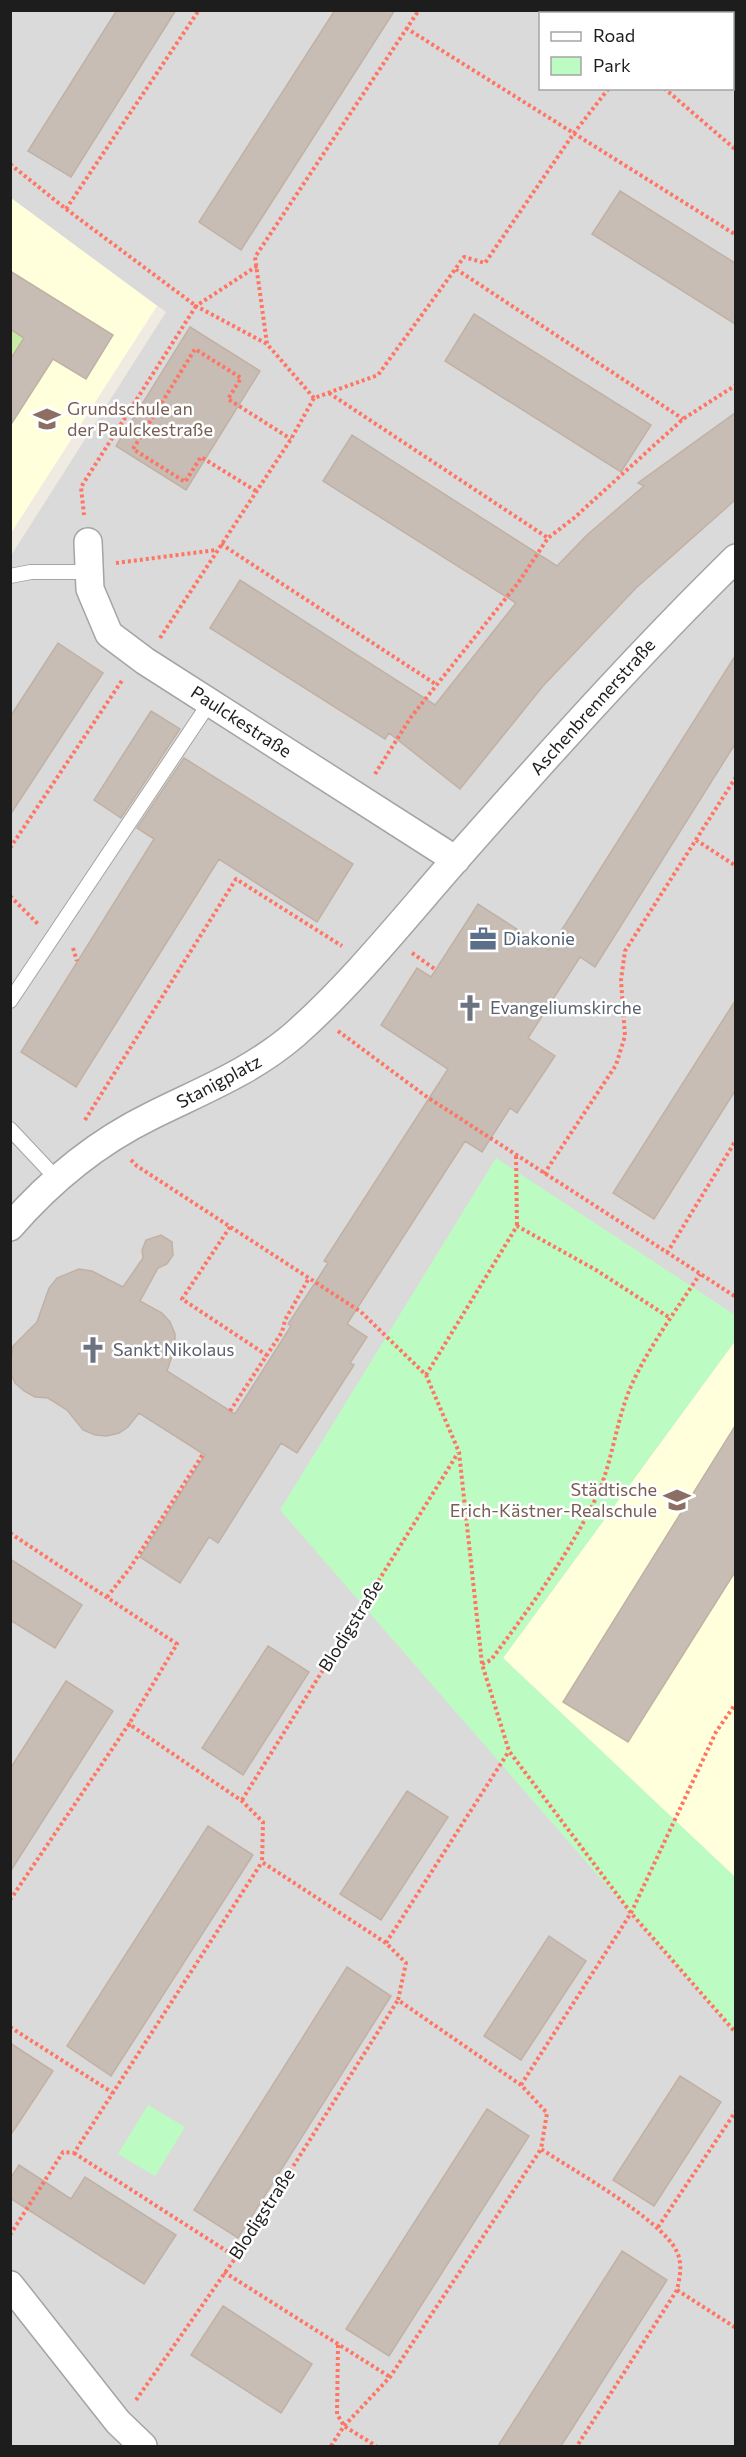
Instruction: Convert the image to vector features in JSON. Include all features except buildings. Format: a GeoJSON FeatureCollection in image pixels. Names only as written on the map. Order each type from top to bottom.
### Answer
{"type":"FeatureCollection","features":[{"type":"Feature","properties":{"kind":"street","name":"Aschenbrennerstraße"},"geometry":{"type":"LineString","coordinates":[[456,860],[667,625],[735,558]]}},
{"type":"Feature","properties":{"kind":"street","name":"Paulckestraße"},"geometry":{"type":"LineString","coordinates":[[89,560],[90,589],[109,634],[142,658],[456,860]]}},
{"type":"Feature","properties":{"kind":"street","name":"Stanigplatz"},"geometry":{"type":"LineString","coordinates":[[10,1227],[57,1179],[112,1139],[149,1117],[245,1071],[274,1052],[316,1014],[456,860]]}},
{"type":"Feature","properties":{"kind":"street"},"geometry":{"type":"LineString","coordinates":[[10,2285],[118,2422],[143,2446]]}},
{"type":"Feature","properties":{"kind":"lane"},"geometry":{"type":"LineString","coordinates":[[10,576],[89,560]]}},
{"type":"Feature","properties":{"kind":"lane"},"geometry":{"type":"LineString","coordinates":[[10,1000],[210,702]]}},
{"type":"Feature","properties":{"kind":"lane"},"geometry":{"type":"LineString","coordinates":[[10,1129],[57,1179]]}},
{"type":"Feature","properties":{"kind":"path"},"geometry":{"type":"LineString","coordinates":[[66,209],[199,10]]}},
{"type":"Feature","properties":{"kind":"path"},"geometry":{"type":"LineString","coordinates":[[267,344],[255,256],[419,10]]}},
{"type":"Feature","properties":{"kind":"path"},"geometry":{"type":"LineString","coordinates":[[406,28],[735,235]]}},
{"type":"Feature","properties":{"kind":"path"},"geometry":{"type":"LineString","coordinates":[[10,848],[217,550],[291,439],[314,399],[378,375],[464,257],[485,263],[574,133],[607,90]]}},
{"type":"Feature","properties":{"kind":"path"},"geometry":{"type":"LineString","coordinates":[[666,90],[735,150]]}},
{"type":"Feature","properties":{"kind":"path"},"geometry":{"type":"LineString","coordinates":[[10,164],[196,306],[267,344],[314,399]]}},
{"type":"Feature","properties":{"kind":"path"},"geometry":{"type":"LineString","coordinates":[[217,550],[89,560],[81,487],[196,306],[257,266]]}},
{"type":"Feature","properties":{"kind":"path"},"geometry":{"type":"LineString","coordinates":[[456,268],[683,419]]}},
{"type":"Feature","properties":{"kind":"path"},"geometry":{"type":"LineString","coordinates":[[256,491],[201,457],[185,482],[133,449],[195,349],[242,378],[228,399],[291,439]]}},
{"type":"Feature","properties":{"kind":"path"},"geometry":{"type":"LineString","coordinates":[[360,798],[411,717],[483,624],[519,583],[548,538],[574,518],[683,419],[735,385]]}},
{"type":"Feature","properties":{"kind":"path"},"geometry":{"type":"LineString","coordinates":[[328,393],[548,538]]}},
{"type":"Feature","properties":{"kind":"path"},"geometry":{"type":"LineString","coordinates":[[221,544],[437,685]]}},
{"type":"Feature","properties":{"kind":"path"},"geometry":{"type":"LineString","coordinates":[[544,1174],[616,1065],[625,1036],[621,980],[626,951],[735,777]]}},
{"type":"Feature","properties":{"kind":"path"},"geometry":{"type":"LineString","coordinates":[[696,840],[735,866]]}},
{"type":"Feature","properties":{"kind":"path"},"geometry":{"type":"LineString","coordinates":[[89,1156],[84,1121],[236,879],[366,960]]}},
{"type":"Feature","properties":{"kind":"path"},"geometry":{"type":"LineString","coordinates":[[405,947],[436,970]]}},
{"type":"Feature","properties":{"kind":"path"},"geometry":{"type":"LineString","coordinates":[[316,1014],[427,1097],[735,1297]]}},
{"type":"Feature","properties":{"kind":"path"},"geometry":{"type":"LineString","coordinates":[[112,1139],[136,1166],[361,1312],[426,1375],[459,1452],[482,1664],[509,1751],[631,1913],[735,2033]]}},
{"type":"Feature","properties":{"kind":"path"},"geometry":{"type":"LineString","coordinates":[[667,1253],[735,1140]]}},
{"type":"Feature","properties":{"kind":"path"},"geometry":{"type":"LineString","coordinates":[[426,1375],[517,1226],[516,1155]]}},
{"type":"Feature","properties":{"kind":"path"},"geometry":{"type":"LineString","coordinates":[[517,1226],[596,1270],[670,1318]]}},
{"type":"Feature","properties":{"kind":"path"},"geometry":{"type":"LineString","coordinates":[[230,1227],[182,1299],[268,1356]]}},
{"type":"Feature","properties":{"kind":"path"},"geometry":{"type":"LineString","coordinates":[[482,1664],[491,1660],[538,1596],[596,1499],[615,1446],[629,1391],[670,1318],[700,1274]]}},
{"type":"Feature","properties":{"kind":"path"},"geometry":{"type":"LineString","coordinates":[[230,1410],[268,1356],[309,1278]]}},
{"type":"Feature","properties":{"kind":"path","name":"Blodigstraße"},"geometry":{"type":"LineString","coordinates":[[242,1801],[459,1452]]}},
{"type":"Feature","properties":{"kind":"path"},"geometry":{"type":"LineString","coordinates":[[107,1597],[129,1568],[202,1454]]}},
{"type":"Feature","properties":{"kind":"path"},"geometry":{"type":"LineString","coordinates":[[10,1533],[177,1644],[129,1726],[10,1900]]}},
{"type":"Feature","properties":{"kind":"path"},"geometry":{"type":"LineString","coordinates":[[521,2085],[631,1913],[716,1732],[735,1703]]}},
{"type":"Feature","properties":{"kind":"path"},"geometry":{"type":"LineString","coordinates":[[74,2153],[262,1862],[263,1822],[242,1801],[129,1726]]}},
{"type":"Feature","properties":{"kind":"path"},"geometry":{"type":"LineString","coordinates":[[386,1943],[509,1751]]}},
{"type":"Feature","properties":{"kind":"path"},"geometry":{"type":"LineString","coordinates":[[262,1862],[386,1943],[406,1963],[398,2000],[521,2085],[547,2113],[541,2149],[390,2377],[344,2426],[331,2446]]}},
{"type":"Feature","properties":{"kind":"path","name":"Blodigstraße"},"geometry":{"type":"LineString","coordinates":[[118,2422],[154,2379],[236,2257],[398,2000]]}},
{"type":"Feature","properties":{"kind":"path"},"geometry":{"type":"LineString","coordinates":[[10,2027],[114,2093]]}},
{"type":"Feature","properties":{"kind":"path"},"geometry":{"type":"LineString","coordinates":[[658,2227],[735,2110]]}},
{"type":"Feature","properties":{"kind":"path"},"geometry":{"type":"LineString","coordinates":[[541,2149],[658,2227],[676,2250],[681,2267],[677,2290],[577,2446]]}},
{"type":"Feature","properties":{"kind":"path"},"geometry":{"type":"LineString","coordinates":[[10,2235],[63,2152],[74,2153],[236,2257]]}},
{"type":"Feature","properties":{"kind":"path"},"geometry":{"type":"LineString","coordinates":[[224,2272],[390,2377]]}},
{"type":"Feature","properties":{"kind":"path"},"geometry":{"type":"LineString","coordinates":[[677,2290],[735,2328]]}},
{"type":"Feature","properties":{"kind":"path"},"geometry":{"type":"LineString","coordinates":[[339,2344],[337,2414],[344,2426],[376,2446]]}},
{"type":"Feature","properties":{"kind":"shaded area"},"geometry":{"type":"Polygon","coordinates":[[[11,11],[735,11],[735,1341],[503,1658],[735,1877],[735,2446],[11,2446],[11,567],[12,554],[166,312],[11,198],[11,11]]]}},
{"type":"Feature","properties":{"kind":"shaded area","name":"Grundschule an der Paulckestraße"},"geometry":{"type":"Polygon","coordinates":[[[11,198],[157,306],[11,533],[11,198]]]}},
{"type":"Feature","properties":{"kind":"shaded area","name":"Städtische Erich-Kästner-Realschule"},"geometry":{"type":"Polygon","coordinates":[[[735,1341],[735,1877],[503,1658],[735,1341]]]}},
{"type":"Feature","properties":{"kind":"green space"},"geometry":{"type":"Polygon","coordinates":[[[11,329],[24,338],[11,360],[11,329]]]}},
{"type":"Feature","properties":{"kind":"green space"},"geometry":{"type":"Polygon","coordinates":[[[496,1158],[735,1315],[735,1341],[503,1658],[735,1877],[735,2033],[280,1510],[496,1158]]]}},
{"type":"Feature","properties":{"kind":"green space"},"geometry":{"type":"Polygon","coordinates":[[[148,2105],[185,2127],[155,2176],[118,2154],[148,2105]]]}},
{"type":"Feature","properties":{"kind":"place","name":"Grundschule an der Paulckestraße"},"geometry":{"type":"Point","coordinates":[47,419]}},
{"type":"Feature","properties":{"kind":"place","name":"Diakonie"},"geometry":{"type":"Point","coordinates":[483,939]}},
{"type":"Feature","properties":{"kind":"place","name":"Evangeliumskirche"},"geometry":{"type":"Point","coordinates":[470,1008]}},
{"type":"Feature","properties":{"kind":"place","name":"Sankt Nikolaus"},"geometry":{"type":"Point","coordinates":[93,1350]}},
{"type":"Feature","properties":{"kind":"place","name":"Städtische Erich-Kästner-Realschule"},"geometry":{"type":"Point","coordinates":[677,1500]}}]}
